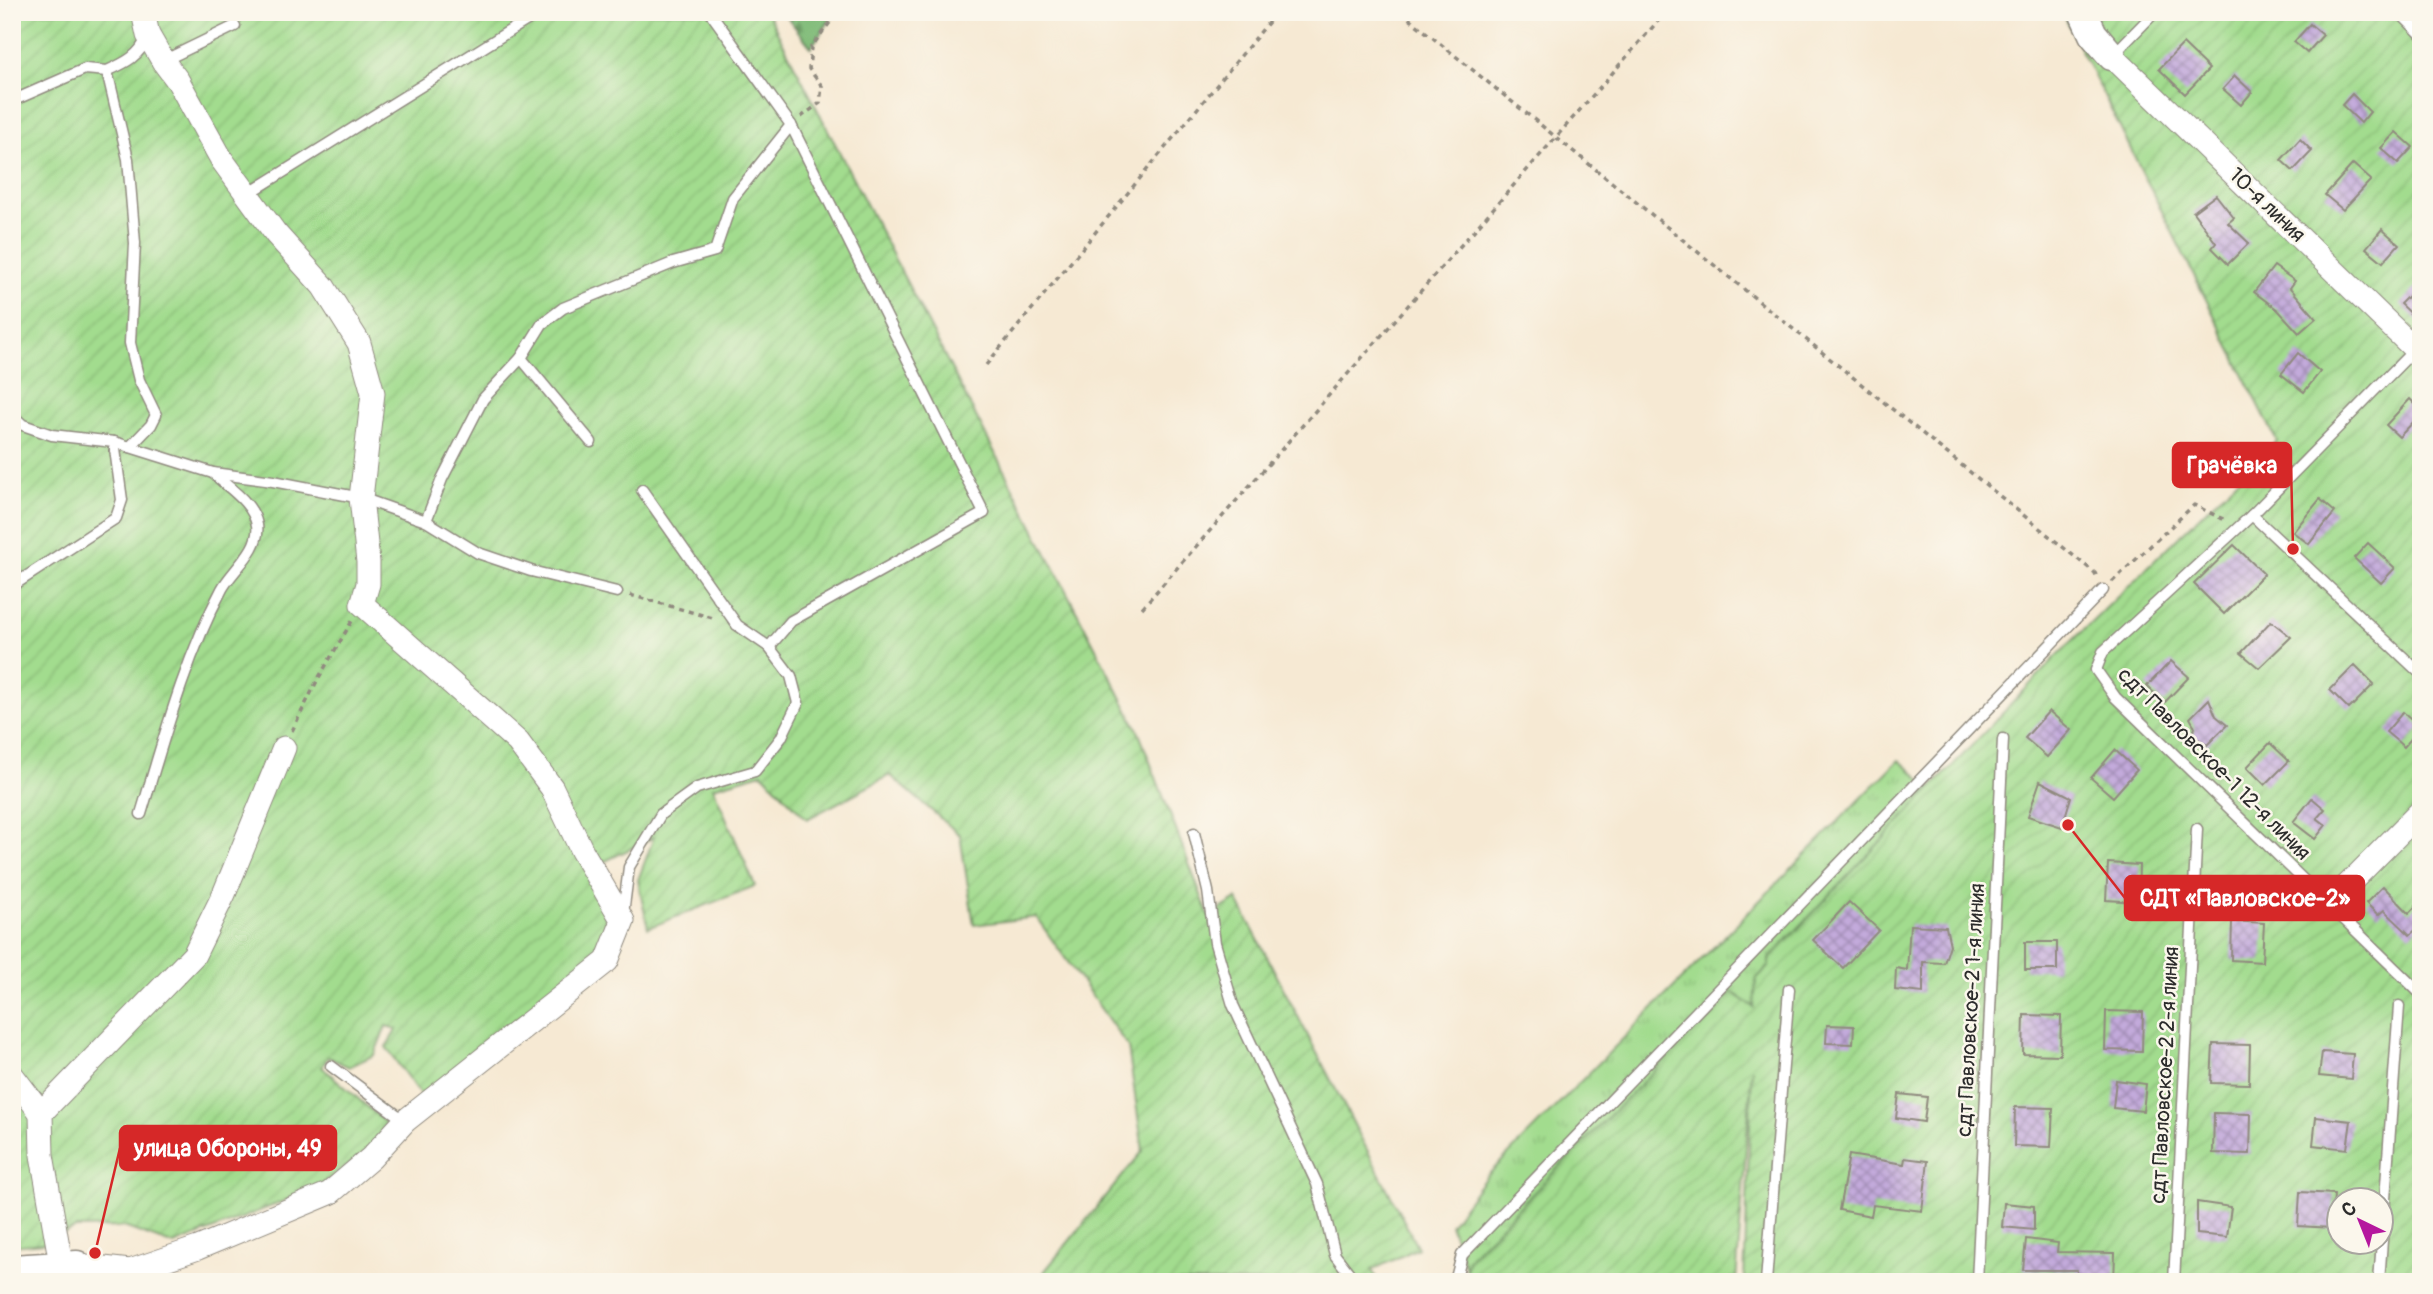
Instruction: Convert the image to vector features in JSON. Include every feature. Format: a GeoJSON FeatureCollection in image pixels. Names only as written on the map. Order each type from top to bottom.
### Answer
{"type":"FeatureCollection","features":[{"type":"Feature","properties":{"kind":"street"},"geometry":{"type":"LineString","coordinates":[[2083,12],[2093,34],[2112,56]]}},
{"type":"Feature","properties":{"kind":"street"},"geometry":{"type":"LineString","coordinates":[[12,1269],[78,1270],[139,1276],[198,1248],[330,1193],[371,1158],[405,1121],[607,961],[623,921],[582,851],[552,788],[518,742],[362,604],[368,584],[368,562],[361,498],[373,393],[359,343],[323,286],[276,234],[222,160],[178,81],[163,61],[146,23]]}},
{"type":"Feature","properties":{"kind":"street","name":"10-я линия"},"geometry":{"type":"LineString","coordinates":[[2112,56],[2418,352]]}},
{"type":"Feature","properties":{"kind":"street"},"geometry":{"type":"LineString","coordinates":[[41,1113],[194,955],[224,894],[284,748]]}},
{"type":"Feature","properties":{"kind":"street"},"geometry":{"type":"LineString","coordinates":[[2328,905],[2421,811]]}},
{"type":"Feature","properties":{"kind":"street"},"geometry":{"type":"LineString","coordinates":[[12,1075],[41,1113],[41,1155],[78,1270]]}},
{"type":"Feature","properties":{"kind":"lane"},"geometry":{"type":"LineString","coordinates":[[248,194],[540,12]]}},
{"type":"Feature","properties":{"kind":"lane"},"geometry":{"type":"LineString","coordinates":[[710,12],[790,125],[985,513],[791,621],[769,647]]}},
{"type":"Feature","properties":{"kind":"lane"},"geometry":{"type":"LineString","coordinates":[[2112,56],[2155,12]]}},
{"type":"Feature","properties":{"kind":"lane"},"geometry":{"type":"LineString","coordinates":[[2399,12],[2421,34]]}},
{"type":"Feature","properties":{"kind":"lane"},"geometry":{"type":"LineString","coordinates":[[12,101],[85,69],[107,71],[125,62],[143,50],[146,23]]}},
{"type":"Feature","properties":{"kind":"lane"},"geometry":{"type":"LineString","coordinates":[[163,61],[234,26]]}},
{"type":"Feature","properties":{"kind":"lane"},"geometry":{"type":"LineString","coordinates":[[107,71],[129,171],[135,243],[130,343],[139,380],[156,415],[151,425],[130,447]]}},
{"type":"Feature","properties":{"kind":"lane"},"geometry":{"type":"LineString","coordinates":[[426,521],[442,479],[483,399],[521,358],[542,324],[563,308],[673,263],[715,250],[733,198],[790,125]]}},
{"type":"Feature","properties":{"kind":"lane","name":"сдт Павловское-1 12-я линия"},"geometry":{"type":"LineString","coordinates":[[2418,352],[2252,515],[2103,652],[2096,670],[2115,697],[2421,994]]}},
{"type":"Feature","properties":{"kind":"lane"},"geometry":{"type":"LineString","coordinates":[[521,358],[591,442]]}},
{"type":"Feature","properties":{"kind":"lane"},"geometry":{"type":"LineString","coordinates":[[12,415],[23,425],[52,435],[114,442],[213,473],[273,481],[361,498],[426,521],[478,553],[531,571],[617,593]]}},
{"type":"Feature","properties":{"kind":"lane"},"geometry":{"type":"LineString","coordinates":[[12,586],[116,518],[122,500],[114,442]]}},
{"type":"Feature","properties":{"kind":"lane"},"geometry":{"type":"LineString","coordinates":[[141,814],[182,680],[223,587],[254,543],[258,526],[249,506],[213,473]]}},
{"type":"Feature","properties":{"kind":"lane"},"geometry":{"type":"LineString","coordinates":[[623,921],[629,867],[661,814],[697,788],[755,771],[781,738],[798,703],[791,676],[769,647],[737,625],[642,490]]}},
{"type":"Feature","properties":{"kind":"lane"},"geometry":{"type":"LineString","coordinates":[[2252,515],[2421,674]]}},
{"type":"Feature","properties":{"kind":"lane"},"geometry":{"type":"LineString","coordinates":[[1455,1282],[1462,1255],[2103,590]]}},
{"type":"Feature","properties":{"kind":"lane","name":"сдт Павловское-2 1-я линия"},"geometry":{"type":"LineString","coordinates":[[1977,1282],[2003,739]]}},
{"type":"Feature","properties":{"kind":"lane","name":"сдт Павловское-2 2-я линия"},"geometry":{"type":"LineString","coordinates":[[2174,1282],[2197,829]]}},
{"type":"Feature","properties":{"kind":"lane"},"geometry":{"type":"LineString","coordinates":[[1194,833],[1208,891],[1215,943],[1233,1005],[1317,1184],[1335,1255],[1356,1282]]}},
{"type":"Feature","properties":{"kind":"lane"},"geometry":{"type":"LineString","coordinates":[[1766,1282],[1789,989]]}},
{"type":"Feature","properties":{"kind":"lane"},"geometry":{"type":"LineString","coordinates":[[2379,1282],[2399,1006]]}},
{"type":"Feature","properties":{"kind":"lane"},"geometry":{"type":"LineString","coordinates":[[331,1066],[405,1121]]}},
{"type":"Feature","properties":{"kind":"path"},"geometry":{"type":"LineString","coordinates":[[790,125],[820,103],[822,86],[809,69],[811,47],[838,12]]}},
{"type":"Feature","properties":{"kind":"path"},"geometry":{"type":"LineString","coordinates":[[986,365],[1277,12]]}},
{"type":"Feature","properties":{"kind":"path"},"geometry":{"type":"LineString","coordinates":[[1401,12],[2095,573],[2103,590],[2194,505],[2239,527]]}},
{"type":"Feature","properties":{"kind":"path"},"geometry":{"type":"LineString","coordinates":[[1142,608],[1666,12]]}},
{"type":"Feature","properties":{"kind":"path"},"geometry":{"type":"LineString","coordinates":[[617,593],[737,625]]}},
{"type":"Feature","properties":{"kind":"path"},"geometry":{"type":"LineString","coordinates":[[284,748],[318,679],[362,604]]}},
{"type":"Feature","properties":{"kind":"green space"},"geometry":{"type":"Polygon","coordinates":[[[12,12],[767,12],[1137,728],[1209,916],[1237,899],[1418,1248],[1372,1270],[1378,1282],[1043,1282],[1044,1272],[1143,1151],[1128,1047],[1036,917],[974,925],[960,835],[890,775],[807,819],[762,773],[713,787],[755,886],[648,928],[638,880],[654,837],[587,870],[607,919],[599,953],[421,1096],[386,1047],[397,1029],[386,1026],[374,1055],[349,1067],[328,1057],[322,1067],[386,1123],[373,1146],[319,1187],[174,1245],[124,1227],[76,1228],[43,1243],[12,1246],[12,12]]]}},
{"type":"Feature","properties":{"kind":"green space"},"geometry":{"type":"Polygon","coordinates":[[[783,12],[836,12],[811,47],[783,12]]]}},
{"type":"Feature","properties":{"kind":"green space"},"geometry":{"type":"Polygon","coordinates":[[[2062,12],[2421,12],[2421,1282],[1744,1282],[1752,1068],[1736,1282],[1465,1282],[1468,1259],[1732,992],[1754,1007],[1756,979],[1769,966],[1769,959],[2055,658],[2277,441],[2062,12]]]}},
{"type":"Feature","properties":{"kind":"green space"},"geometry":{"type":"Polygon","coordinates":[[[1899,760],[1955,808],[1507,1282],[1471,1282],[1450,1225],[1486,1177],[1899,760]]]}},
{"type":"Feature","properties":{"kind":"building"},"geometry":{"type":"Polygon","coordinates":[[[2310,24],[2323,35],[2307,53],[2294,42],[2310,24]]]}},
{"type":"Feature","properties":{"kind":"building"},"geometry":{"type":"Polygon","coordinates":[[[2183,44],[2209,69],[2185,94],[2159,69],[2183,44]]]}},
{"type":"Feature","properties":{"kind":"building"},"geometry":{"type":"Polygon","coordinates":[[[2235,76],[2252,92],[2241,105],[2223,89],[2235,76]]]}},
{"type":"Feature","properties":{"kind":"building"},"geometry":{"type":"Polygon","coordinates":[[[2352,94],[2370,112],[2361,123],[2342,105],[2352,94]]]}},
{"type":"Feature","properties":{"kind":"building"},"geometry":{"type":"Polygon","coordinates":[[[2396,132],[2413,147],[2398,163],[2381,148],[2396,132]]]}},
{"type":"Feature","properties":{"kind":"building"},"geometry":{"type":"Polygon","coordinates":[[[2300,139],[2312,151],[2293,171],[2281,160],[2300,139]]]}},
{"type":"Feature","properties":{"kind":"building"},"geometry":{"type":"Polygon","coordinates":[[[2353,164],[2371,180],[2343,210],[2325,195],[2353,164]]]}},
{"type":"Feature","properties":{"kind":"building"},"geometry":{"type":"Polygon","coordinates":[[[2216,195],[2234,218],[2228,223],[2249,243],[2228,264],[2212,248],[2216,243],[2193,212],[2216,195]]]}},
{"type":"Feature","properties":{"kind":"building"},"geometry":{"type":"Polygon","coordinates":[[[2382,229],[2399,244],[2383,262],[2366,248],[2382,229]]]}},
{"type":"Feature","properties":{"kind":"building"},"geometry":{"type":"Polygon","coordinates":[[[2274,266],[2295,281],[2290,288],[2316,318],[2299,333],[2278,310],[2254,292],[2274,266]]]}},
{"type":"Feature","properties":{"kind":"building"},"geometry":{"type":"Polygon","coordinates":[[[2421,283],[2421,324],[2400,304],[2421,283]]]}},
{"type":"Feature","properties":{"kind":"building"},"geometry":{"type":"Polygon","coordinates":[[[2298,353],[2320,372],[2304,392],[2281,374],[2298,353]]]}},
{"type":"Feature","properties":{"kind":"building"},"geometry":{"type":"Polygon","coordinates":[[[2410,399],[2421,410],[2421,414],[2399,437],[2386,425],[2410,399]]]}},
{"type":"Feature","properties":{"kind":"building"},"geometry":{"type":"Polygon","coordinates":[[[2320,499],[2335,512],[2309,544],[2293,532],[2320,499]]]}},
{"type":"Feature","properties":{"kind":"building"},"geometry":{"type":"Polygon","coordinates":[[[2368,543],[2395,568],[2381,583],[2354,558],[2368,543]]]}},
{"type":"Feature","properties":{"kind":"building"},"geometry":{"type":"Polygon","coordinates":[[[2234,545],[2264,574],[2224,614],[2194,584],[2234,545]]]}},
{"type":"Feature","properties":{"kind":"building"},"geometry":{"type":"Polygon","coordinates":[[[2271,621],[2291,637],[2259,668],[2241,653],[2271,621]]]}},
{"type":"Feature","properties":{"kind":"building"},"geometry":{"type":"Polygon","coordinates":[[[2171,661],[2189,677],[2164,703],[2147,686],[2171,661]]]}},
{"type":"Feature","properties":{"kind":"building"},"geometry":{"type":"Polygon","coordinates":[[[2355,665],[2374,684],[2349,709],[2330,690],[2355,665]]]}},
{"type":"Feature","properties":{"kind":"building"},"geometry":{"type":"Polygon","coordinates":[[[2209,699],[2216,716],[2227,725],[2207,745],[2193,736],[2195,727],[2190,718],[2209,699]]]}},
{"type":"Feature","properties":{"kind":"building"},"geometry":{"type":"Polygon","coordinates":[[[2049,711],[2071,730],[2047,757],[2025,738],[2049,711]]]}},
{"type":"Feature","properties":{"kind":"building"},"geometry":{"type":"Polygon","coordinates":[[[2403,712],[2421,727],[2404,747],[2386,732],[2403,712]]]}},
{"type":"Feature","properties":{"kind":"building"},"geometry":{"type":"Polygon","coordinates":[[[2270,743],[2289,761],[2265,785],[2247,767],[2270,743]]]}},
{"type":"Feature","properties":{"kind":"building"},"geometry":{"type":"Polygon","coordinates":[[[2115,750],[2137,770],[2113,797],[2091,778],[2115,750]]]}},
{"type":"Feature","properties":{"kind":"building"},"geometry":{"type":"Polygon","coordinates":[[[2040,781],[2071,797],[2062,827],[2028,816],[2040,781]]]}},
{"type":"Feature","properties":{"kind":"building"},"geometry":{"type":"Polygon","coordinates":[[[2312,798],[2325,809],[2317,818],[2326,825],[2315,839],[2293,822],[2312,798]]]}},
{"type":"Feature","properties":{"kind":"building"},"geometry":{"type":"Polygon","coordinates":[[[2108,863],[2139,865],[2138,902],[2106,900],[2108,863]]]}},
{"type":"Feature","properties":{"kind":"building"},"geometry":{"type":"Polygon","coordinates":[[[2383,886],[2409,913],[2421,901],[2421,925],[2410,935],[2384,910],[2378,915],[2366,903],[2383,886]]]}},
{"type":"Feature","properties":{"kind":"building"},"geometry":{"type":"Polygon","coordinates":[[[1849,902],[1879,930],[1843,968],[1813,940],[1849,902]]]}},
{"type":"Feature","properties":{"kind":"building"},"geometry":{"type":"Polygon","coordinates":[[[2232,921],[2264,923],[2262,962],[2231,960],[2232,921]]]}},
{"type":"Feature","properties":{"kind":"building"},"geometry":{"type":"Polygon","coordinates":[[[1910,925],[1946,927],[1950,945],[1944,963],[1923,962],[1923,993],[1895,990],[1896,968],[1907,970],[1910,925]]]}},
{"type":"Feature","properties":{"kind":"building"},"geometry":{"type":"Polygon","coordinates":[[[2025,942],[2057,942],[2057,970],[2025,970],[2025,942]]]}},
{"type":"Feature","properties":{"kind":"building"},"geometry":{"type":"Polygon","coordinates":[[[2106,1011],[2143,1012],[2142,1051],[2105,1050],[2106,1011]]]}},
{"type":"Feature","properties":{"kind":"building"},"geometry":{"type":"Polygon","coordinates":[[[2024,1015],[2061,1016],[2060,1055],[2023,1054],[2024,1015]]]}},
{"type":"Feature","properties":{"kind":"building"},"geometry":{"type":"Polygon","coordinates":[[[1827,1025],[1854,1026],[1853,1044],[1826,1043],[1827,1025]]]}},
{"type":"Feature","properties":{"kind":"building"},"geometry":{"type":"Polygon","coordinates":[[[2213,1044],[2250,1045],[2249,1084],[2211,1083],[2213,1044]]]}},
{"type":"Feature","properties":{"kind":"building"},"geometry":{"type":"Polygon","coordinates":[[[2322,1052],[2353,1054],[2351,1079],[2319,1076],[2322,1052]]]}},
{"type":"Feature","properties":{"kind":"building"},"geometry":{"type":"Polygon","coordinates":[[[2116,1080],[2146,1084],[2143,1111],[2113,1108],[2116,1080]]]}},
{"type":"Feature","properties":{"kind":"building"},"geometry":{"type":"Polygon","coordinates":[[[1899,1094],[1927,1097],[1924,1122],[1896,1118],[1899,1094]]]}},
{"type":"Feature","properties":{"kind":"building"},"geometry":{"type":"Polygon","coordinates":[[[2015,1107],[2053,1108],[2051,1147],[2014,1146],[2015,1107]]]}},
{"type":"Feature","properties":{"kind":"building"},"geometry":{"type":"Polygon","coordinates":[[[2214,1113],[2251,1114],[2250,1154],[2213,1153],[2214,1113]]]}},
{"type":"Feature","properties":{"kind":"building"},"geometry":{"type":"Polygon","coordinates":[[[2316,1117],[2351,1121],[2347,1149],[2313,1145],[2316,1117]]]}},
{"type":"Feature","properties":{"kind":"building"},"geometry":{"type":"Polygon","coordinates":[[[1849,1155],[1904,1164],[1905,1158],[1928,1161],[1922,1211],[1873,1205],[1871,1216],[1839,1210],[1849,1155]]]}},
{"type":"Feature","properties":{"kind":"building"},"geometry":{"type":"Polygon","coordinates":[[[2300,1192],[2324,1193],[2324,1228],[2298,1226],[2300,1192]]]}},
{"type":"Feature","properties":{"kind":"building"},"geometry":{"type":"Polygon","coordinates":[[[2197,1202],[2231,1207],[2227,1237],[2197,1234],[2197,1202]]]}},
{"type":"Feature","properties":{"kind":"building"},"geometry":{"type":"Polygon","coordinates":[[[2004,1203],[2034,1206],[2034,1230],[2002,1227],[2004,1203]]]}},
{"type":"Feature","properties":{"kind":"building"},"geometry":{"type":"Polygon","coordinates":[[[2026,1239],[2058,1243],[2057,1252],[2115,1253],[2114,1282],[2076,1282],[2077,1270],[2023,1270],[2026,1239]]]}},
{"type":"Feature","properties":{"kind":"place","name":"Грачёвка"},"geometry":{"type":"Point","coordinates":[2293,549]}},
{"type":"Feature","properties":{"kind":"place","name":"СДТ «Павловское-2»"},"geometry":{"type":"Point","coordinates":[2068,825]}},
{"type":"Feature","properties":{"kind":"place","name":"улица Обороны, 49"},"geometry":{"type":"Point","coordinates":[95,1253]}}]}
